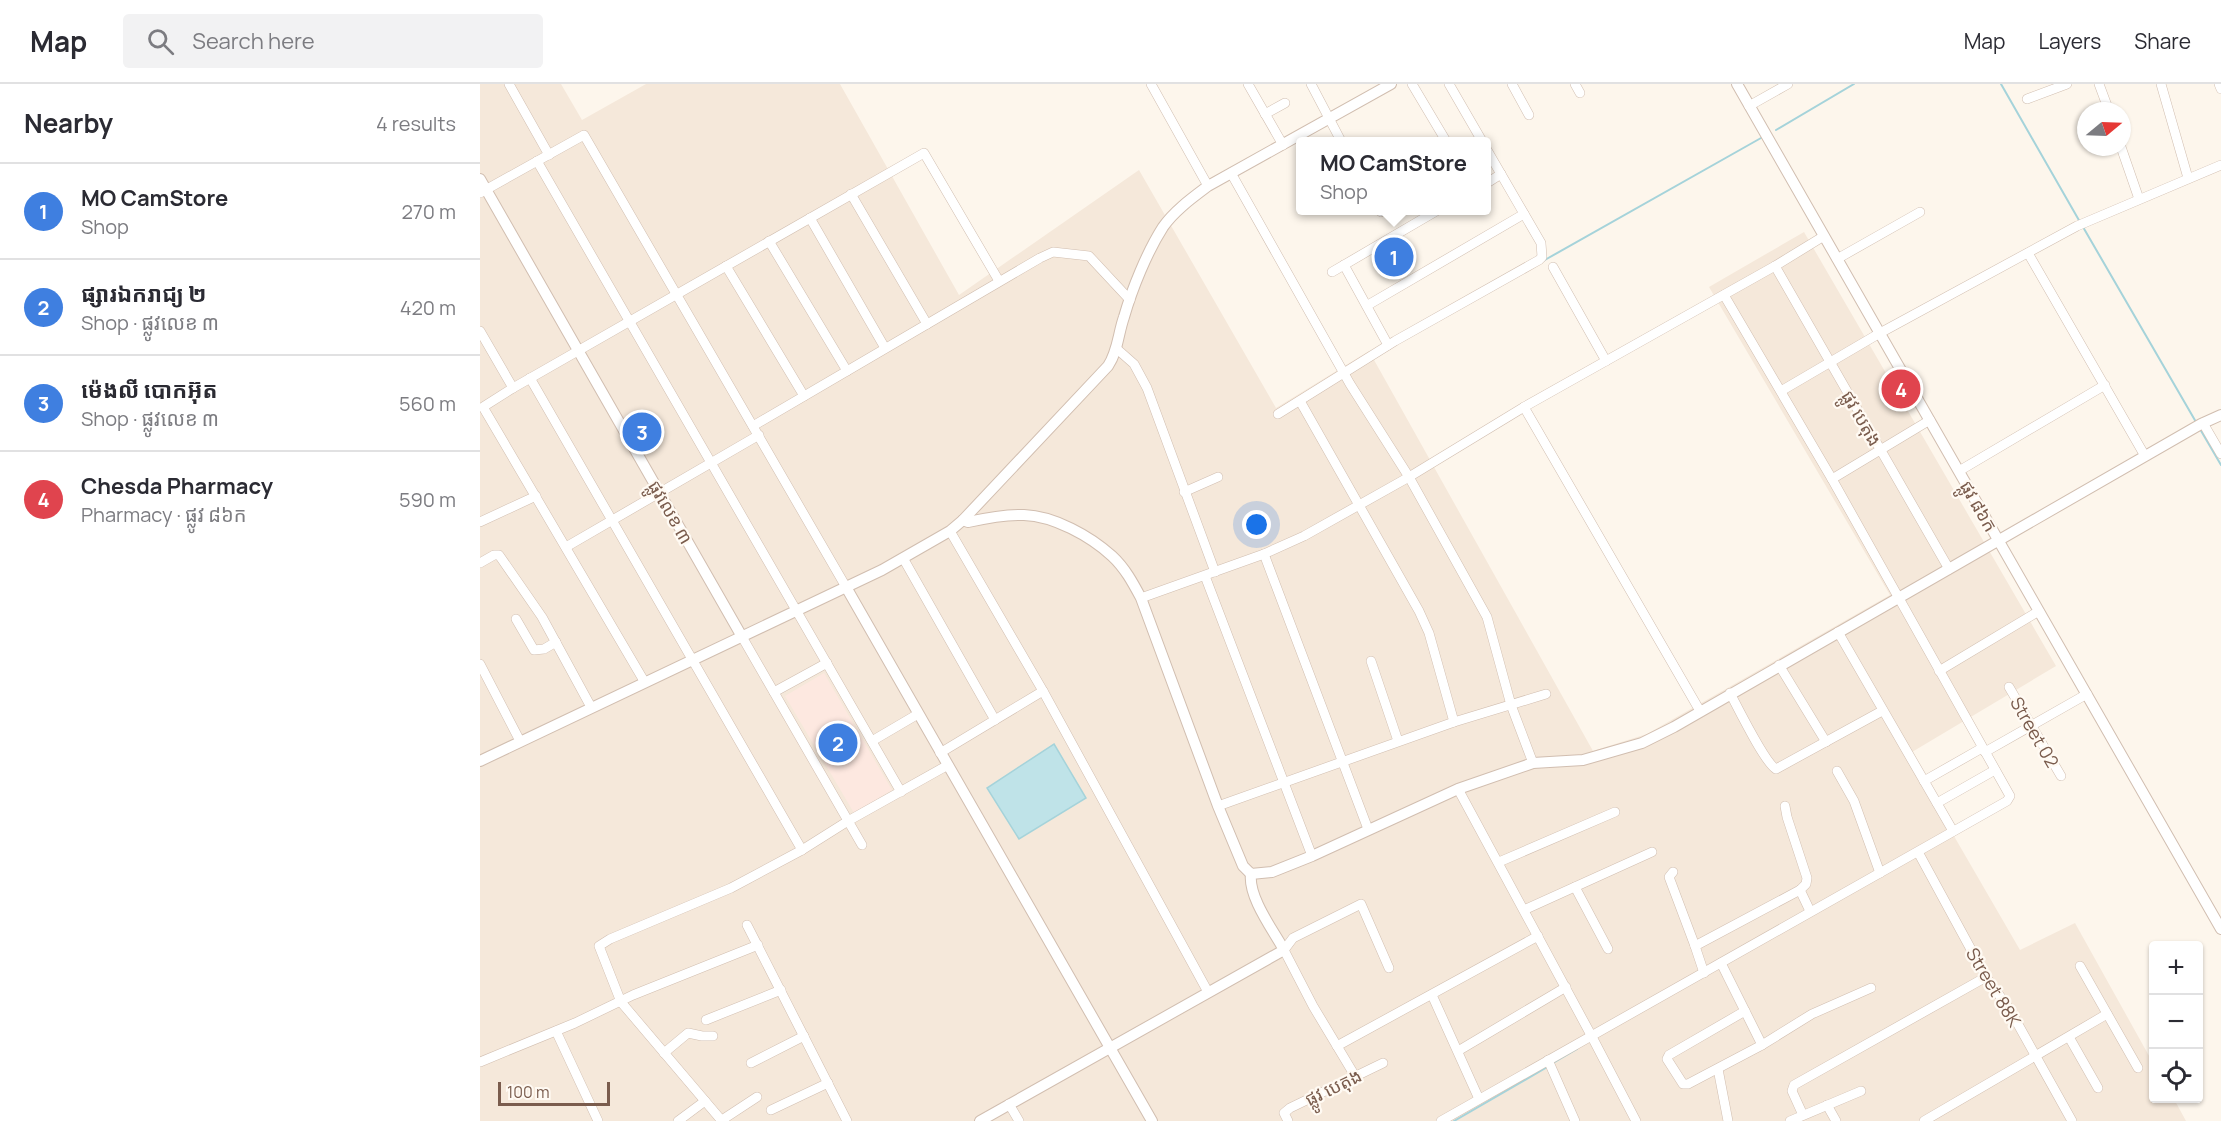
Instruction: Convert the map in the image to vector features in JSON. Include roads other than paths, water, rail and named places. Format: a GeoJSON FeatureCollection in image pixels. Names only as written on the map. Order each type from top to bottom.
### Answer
{"type":"FeatureCollection","features":[{"type":"Feature","properties":{"kind":"street"},"geometry":{"type":"LineString","coordinates":[[510,84],[549,155]]}},
{"type":"Feature","properties":{"kind":"street"},"geometry":{"type":"LineString","coordinates":[[1151,84],[1208,186]]}},
{"type":"Feature","properties":{"kind":"street"},"geometry":{"type":"LineString","coordinates":[[1248,84],[1283,145]]}},
{"type":"Feature","properties":{"kind":"street"},"geometry":{"type":"LineString","coordinates":[[1311,84],[1339,137]]}},
{"type":"Feature","properties":{"kind":"street"},"geometry":{"type":"LineString","coordinates":[[1296,137],[1391,84]]}},
{"type":"Feature","properties":{"kind":"street"},"geometry":{"type":"LineString","coordinates":[[1412,84],[1444,137]]}},
{"type":"Feature","properties":{"kind":"street"},"geometry":{"type":"LineString","coordinates":[[1449,84],[1480,137]]}},
{"type":"Feature","properties":{"kind":"street"},"geometry":{"type":"LineString","coordinates":[[1512,84],[1529,115]]}},
{"type":"Feature","properties":{"kind":"street","name":"ផ្លូវ ៨៦ក"},"geometry":{"type":"LineString","coordinates":[[1737,84],[2221,929]]}},
{"type":"Feature","properties":{"kind":"street"},"geometry":{"type":"LineString","coordinates":[[1749,106],[1788,84]]}},
{"type":"Feature","properties":{"kind":"street"},"geometry":{"type":"LineString","coordinates":[[2027,99],[2067,84]]}},
{"type":"Feature","properties":{"kind":"street"},"geometry":{"type":"LineString","coordinates":[[2099,84],[2106,102]]}},
{"type":"Feature","properties":{"kind":"street"},"geometry":{"type":"LineString","coordinates":[[2161,84],[2188,178]]}},
{"type":"Feature","properties":{"kind":"street"},"geometry":{"type":"LineString","coordinates":[[2219,84],[2221,89]]}},
{"type":"Feature","properties":{"kind":"street"},"geometry":{"type":"LineString","coordinates":[[1265,114],[1285,103]]}},
{"type":"Feature","properties":{"kind":"street"},"geometry":{"type":"LineString","coordinates":[[483,192],[584,135],[759,435],[1152,1121]]}},
{"type":"Feature","properties":{"kind":"street"},"geometry":{"type":"LineString","coordinates":[[480,761],[692,658],[846,587],[950,531],[1108,366],[1117,349],[1130,300],[1164,226],[1188,201],[1208,186],[1296,137]]}},
{"type":"Feature","properties":{"kind":"street"},"geometry":{"type":"LineString","coordinates":[[644,681],[483,407],[578,350],[924,153],[999,281]]}},
{"type":"Feature","properties":{"kind":"street"},"geometry":{"type":"LineString","coordinates":[[2124,156],[2139,199]]}},
{"type":"Feature","properties":{"kind":"street"},"geometry":{"type":"LineString","coordinates":[[1278,414],[1388,345],[1539,260],[1543,253],[1541,243],[1491,157]]}},
{"type":"Feature","properties":{"kind":"street"},"geometry":{"type":"LineString","coordinates":[[537,161],[901,792]]}},
{"type":"Feature","properties":{"kind":"street"},"geometry":{"type":"LineString","coordinates":[[1781,391],[1880,333],[2077,226],[2221,165]]}},
{"type":"Feature","properties":{"kind":"street"},"geometry":{"type":"LineString","coordinates":[[1231,173],[1344,373],[1409,477],[1487,617],[1511,705],[1533,763]]}},
{"type":"Feature","properties":{"kind":"street"},"geometry":{"type":"LineString","coordinates":[[1491,180],[1501,174]]}},
{"type":"Feature","properties":{"kind":"street","name":"ផ្លូវលេខ ៣"},"geometry":{"type":"LineString","coordinates":[[480,179],[483,192],[578,350],[862,845]]}},
{"type":"Feature","properties":{"kind":"street"},"geometry":{"type":"LineString","coordinates":[[851,194],[927,324]]}},
{"type":"Feature","properties":{"kind":"street"},"geometry":{"type":"LineString","coordinates":[[1837,259],[1920,212]]}},
{"type":"Feature","properties":{"kind":"street"},"geometry":{"type":"LineString","coordinates":[[1368,305],[1524,214]]}},
{"type":"Feature","properties":{"kind":"street"},"geometry":{"type":"LineString","coordinates":[[1332,272],[1429,215]]}},
{"type":"Feature","properties":{"kind":"street"},"geometry":{"type":"LineString","coordinates":[[810,218],[885,348]]}},
{"type":"Feature","properties":{"kind":"street"},"geometry":{"type":"LineString","coordinates":[[1141,598],[1264,554],[1304,536],[1824,236]]}},
{"type":"Feature","properties":{"kind":"street"},"geometry":{"type":"LineString","coordinates":[[769,242],[847,371]]}},
{"type":"Feature","properties":{"kind":"street"},"geometry":{"type":"LineString","coordinates":[[753,426],[999,281],[1053,252],[1089,256],[1130,300]]}},
{"type":"Feature","properties":{"kind":"street"},"geometry":{"type":"LineString","coordinates":[[2028,253],[2145,456]]}},
{"type":"Feature","properties":{"kind":"street"},"geometry":{"type":"LineString","coordinates":[[1344,264],[1388,345]]}},
{"type":"Feature","properties":{"kind":"street"},"geometry":{"type":"LineString","coordinates":[[726,266],[804,396]]}},
{"type":"Feature","properties":{"kind":"street","name":"ផ្លូវ បេតុង"},"geometry":{"type":"LineString","coordinates":[[1775,266],[1950,569]]}},
{"type":"Feature","properties":{"kind":"street"},"geometry":{"type":"LineString","coordinates":[[1553,267],[1606,361]]}},
{"type":"Feature","properties":{"kind":"street"},"geometry":{"type":"LineString","coordinates":[[1441,1121],[1549,1064],[1592,1035],[1918,852],[2007,801],[2010,796],[1832,479],[1724,295]]}},
{"type":"Feature","properties":{"kind":"street"},"geometry":{"type":"LineString","coordinates":[[480,331],[513,388]]}},
{"type":"Feature","properties":{"kind":"street"},"geometry":{"type":"LineString","coordinates":[[1117,349],[1134,364],[1146,388],[1215,572]]}},
{"type":"Feature","properties":{"kind":"street"},"geometry":{"type":"LineString","coordinates":[[530,378],[802,850]]}},
{"type":"Feature","properties":{"kind":"street"},"geometry":{"type":"LineString","coordinates":[[1959,471],[2104,385]]}},
{"type":"Feature","properties":{"kind":"street"},"geometry":{"type":"LineString","coordinates":[[1300,401],[1429,633],[1454,722]]}},
{"type":"Feature","properties":{"kind":"street"},"geometry":{"type":"LineString","coordinates":[[1524,407],[1700,711]]}},
{"type":"Feature","properties":{"kind":"street"},"geometry":{"type":"LineString","coordinates":[[1251,874],[1272,872],[1458,789],[1533,763],[1583,760],[1642,743],[1674,727],[1950,569],[2199,424],[2221,415]]}},
{"type":"Feature","properties":{"kind":"street"},"geometry":{"type":"LineString","coordinates":[[1832,479],[1930,420]]}},
{"type":"Feature","properties":{"kind":"street"},"geometry":{"type":"LineString","coordinates":[[2199,424],[2221,454]]}},
{"type":"Feature","properties":{"kind":"street"},"geometry":{"type":"LineString","coordinates":[[566,547],[759,435]]}},
{"type":"Feature","properties":{"kind":"street"},"geometry":{"type":"LineString","coordinates":[[1184,492],[1218,477]]}},
{"type":"Feature","properties":{"kind":"street"},"geometry":{"type":"LineString","coordinates":[[480,522],[536,496]]}},
{"type":"Feature","properties":{"kind":"street"},"geometry":{"type":"LineString","coordinates":[[963,520],[968,522],[998,516],[1027,515],[1044,519],[1075,532],[1112,556],[1131,578],[1141,598],[1218,806],[1243,866],[1251,874]]}},
{"type":"Feature","properties":{"kind":"street"},"geometry":{"type":"LineString","coordinates":[[950,531],[1043,691],[1208,992]]}},
{"type":"Feature","properties":{"kind":"street"},"geometry":{"type":"LineString","coordinates":[[1264,554],[1368,829]]}},
{"type":"Feature","properties":{"kind":"street"},"geometry":{"type":"LineString","coordinates":[[480,563],[494,555],[499,555],[556,642],[591,707]]}},
{"type":"Feature","properties":{"kind":"street"},"geometry":{"type":"LineString","coordinates":[[903,558],[995,720]]}},
{"type":"Feature","properties":{"kind":"street"},"geometry":{"type":"LineString","coordinates":[[1204,576],[1312,856]]}},
{"type":"Feature","properties":{"kind":"street"},"geometry":{"type":"LineString","coordinates":[[1939,671],[2039,611]]}},
{"type":"Feature","properties":{"kind":"street"},"geometry":{"type":"LineString","coordinates":[[516,619],[534,650],[544,649],[556,642]]}},
{"type":"Feature","properties":{"kind":"street"},"geometry":{"type":"LineString","coordinates":[[1838,632],[1953,831]]}},
{"type":"Feature","properties":{"kind":"street"},"geometry":{"type":"LineString","coordinates":[[1371,661],[1398,741]]}},
{"type":"Feature","properties":{"kind":"street"},"geometry":{"type":"LineString","coordinates":[[774,692],[827,663]]}},
{"type":"Feature","properties":{"kind":"street"},"geometry":{"type":"LineString","coordinates":[[480,664],[520,741]]}},
{"type":"Feature","properties":{"kind":"street"},"geometry":{"type":"LineString","coordinates":[[1779,665],[1826,742]]}},
{"type":"Feature","properties":{"kind":"street","name":"Street 02"},"geometry":{"type":"LineString","coordinates":[[2009,687],[2061,776]]}},
{"type":"Feature","properties":{"kind":"street"},"geometry":{"type":"LineString","coordinates":[[940,753],[1043,691]]}},
{"type":"Feature","properties":{"kind":"street"},"geometry":{"type":"LineString","coordinates":[[1730,693],[1771,766],[1781,768],[1882,711]]}},
{"type":"Feature","properties":{"kind":"street"},"geometry":{"type":"LineString","coordinates":[[1218,806],[1398,741],[1546,694]]}},
{"type":"Feature","properties":{"kind":"street"},"geometry":{"type":"LineString","coordinates":[[1924,781],[2032,726],[2087,694]]}},
{"type":"Feature","properties":{"kind":"street"},"geometry":{"type":"LineString","coordinates":[[872,741],[918,714]]}},
{"type":"Feature","properties":{"kind":"street"},"geometry":{"type":"LineString","coordinates":[[757,1097],[722,1121],[621,1002],[599,946],[603,942],[730,888],[802,850],[848,821],[948,765]]}},
{"type":"Feature","properties":{"kind":"street"},"geometry":{"type":"LineString","coordinates":[[1937,803],[1995,770]]}},
{"type":"Feature","properties":{"kind":"street"},"geometry":{"type":"LineString","coordinates":[[1837,771],[1854,801],[1880,873]]}},
{"type":"Feature","properties":{"kind":"street"},"geometry":{"type":"LineString","coordinates":[[1458,789],[1592,1035],[1636,1121]]}},
{"type":"Feature","properties":{"kind":"street"},"geometry":{"type":"LineString","coordinates":[[1695,946],[1800,890],[1806,884],[1807,878],[1785,806]]}},
{"type":"Feature","properties":{"kind":"street"},"geometry":{"type":"LineString","coordinates":[[1499,862],[1615,812]]}},
{"type":"Feature","properties":{"kind":"street"},"geometry":{"type":"LineString","coordinates":[[1524,910],[1652,852]]}},
{"type":"Feature","properties":{"kind":"street","name":"Street 88K"},"geometry":{"type":"LineString","coordinates":[[1918,852],[1986,978],[2010,1010],[2073,1121]]}},
{"type":"Feature","properties":{"kind":"street"},"geometry":{"type":"LineString","coordinates":[[1672,872],[1669,877],[1672,888],[1704,973]]}},
{"type":"Feature","properties":{"kind":"street"},"geometry":{"type":"LineString","coordinates":[[1251,874],[1250,882],[1258,902],[1355,1076]]}},
{"type":"Feature","properties":{"kind":"street"},"geometry":{"type":"LineString","coordinates":[[1575,887],[1608,949]]}},
{"type":"Feature","properties":{"kind":"street"},"geometry":{"type":"LineString","coordinates":[[1800,890],[1810,911]]}},
{"type":"Feature","properties":{"kind":"street"},"geometry":{"type":"LineString","coordinates":[[980,1121],[1284,950],[1293,938],[1361,904],[1389,968]]}},
{"type":"Feature","properties":{"kind":"street"},"geometry":{"type":"LineString","coordinates":[[747,925],[847,1121]]}},
{"type":"Feature","properties":{"kind":"street"},"geometry":{"type":"LineString","coordinates":[[1337,1046],[1538,936]]}},
{"type":"Feature","properties":{"kind":"street"},"geometry":{"type":"LineString","coordinates":[[480,1062],[758,945]]}},
{"type":"Feature","properties":{"kind":"street"},"geometry":{"type":"LineString","coordinates":[[1721,963],[1762,1045]]}},
{"type":"Feature","properties":{"kind":"street"},"geometry":{"type":"LineString","coordinates":[[2080,966],[2138,1068]]}},
{"type":"Feature","properties":{"kind":"street"},"geometry":{"type":"LineString","coordinates":[[1803,1115],[1792,1091],[1794,1085],[1986,978]]}},
{"type":"Feature","properties":{"kind":"street"},"geometry":{"type":"LineString","coordinates":[[1458,1052],[1566,987]]}},
{"type":"Feature","properties":{"kind":"street"},"geometry":{"type":"LineString","coordinates":[[1744,1011],[1669,1055],[1667,1059],[1683,1084],[1688,1084],[1718,1069],[1812,1014],[1872,988]]}},
{"type":"Feature","properties":{"kind":"street"},"geometry":{"type":"LineString","coordinates":[[706,1020],[781,990]]}},
{"type":"Feature","properties":{"kind":"street"},"geometry":{"type":"LineString","coordinates":[[1432,995],[1479,1099]]}},
{"type":"Feature","properties":{"kind":"street"},"geometry":{"type":"LineString","coordinates":[[1924,1121],[2107,1014]]}},
{"type":"Feature","properties":{"kind":"street"},"geometry":{"type":"LineString","coordinates":[[556,1031],[598,1121]]}},
{"type":"Feature","properties":{"kind":"street"},"geometry":{"type":"LineString","coordinates":[[664,1053],[688,1033],[713,1036]]}},
{"type":"Feature","properties":{"kind":"street"},"geometry":{"type":"LineString","coordinates":[[751,1063],[804,1036]]}},
{"type":"Feature","properties":{"kind":"street"},"geometry":{"type":"LineString","coordinates":[[2069,1036],[2098,1088]]}},
{"type":"Feature","properties":{"kind":"street","name":"ផ្លូវ បេតុង"},"geometry":{"type":"LineString","coordinates":[[1286,1117],[1355,1076],[1383,1063]]}},
{"type":"Feature","properties":{"kind":"street"},"geometry":{"type":"LineString","coordinates":[[1549,1064],[1575,1121]]}},
{"type":"Feature","properties":{"kind":"street"},"geometry":{"type":"LineString","coordinates":[[1718,1069],[1728,1121]]}},
{"type":"Feature","properties":{"kind":"street"},"geometry":{"type":"LineString","coordinates":[[771,1110],[828,1083]]}},
{"type":"Feature","properties":{"kind":"street"},"geometry":{"type":"LineString","coordinates":[[1790,1121],[1861,1091]]}},
{"type":"Feature","properties":{"kind":"street"},"geometry":{"type":"LineString","coordinates":[[678,1121],[705,1101]]}},
{"type":"Feature","properties":{"kind":"street"},"geometry":{"type":"LineString","coordinates":[[1009,1104],[1019,1121]]}},
{"type":"Feature","properties":{"kind":"street"},"geometry":{"type":"LineString","coordinates":[[1827,1105],[1836,1121]]}},
{"type":"Feature","properties":{"kind":"water"},"geometry":{"type":"Polygon","coordinates":[[[1054,744],[1086,798],[1019,839],[987,788],[1054,744]]]}},
{"type":"Feature","properties":{"kind":"waterway"},"geometry":{"type":"LineString","coordinates":[[1776,130],[1854,84]]}},
{"type":"Feature","properties":{"kind":"waterway"},"geometry":{"type":"LineString","coordinates":[[2001,84],[2080,222]]}},
{"type":"Feature","properties":{"kind":"waterway"},"geometry":{"type":"LineString","coordinates":[[1543,261],[1761,138]]}},
{"type":"Feature","properties":{"kind":"waterway"},"geometry":{"type":"LineString","coordinates":[[2083,227],[2196,422]]}},
{"type":"Feature","properties":{"kind":"waterway"},"geometry":{"type":"LineString","coordinates":[[2200,429],[2221,465]]}},
{"type":"Feature","properties":{"kind":"waterway"},"geometry":{"type":"LineString","coordinates":[[1553,1063],[1577,1049]]}},
{"type":"Feature","properties":{"kind":"waterway"},"geometry":{"type":"LineString","coordinates":[[1454,1121],[1549,1066]]}},
{"type":"Feature","properties":{"kind":"place","name":"MO CamStore"},"geometry":{"type":"Point","coordinates":[1394,257]}},
{"type":"Feature","properties":{"kind":"place","name":"Chesda Pharmacy"},"geometry":{"type":"Point","coordinates":[1901,389]}},
{"type":"Feature","properties":{"kind":"place","name":"ម៉េងលី បោកអ៊ុត"},"geometry":{"type":"Point","coordinates":[642,432]}},
{"type":"Feature","properties":{"kind":"place","name":"ផ្សារឯករាជ្យ ២"},"geometry":{"type":"Point","coordinates":[838,743]}}]}
